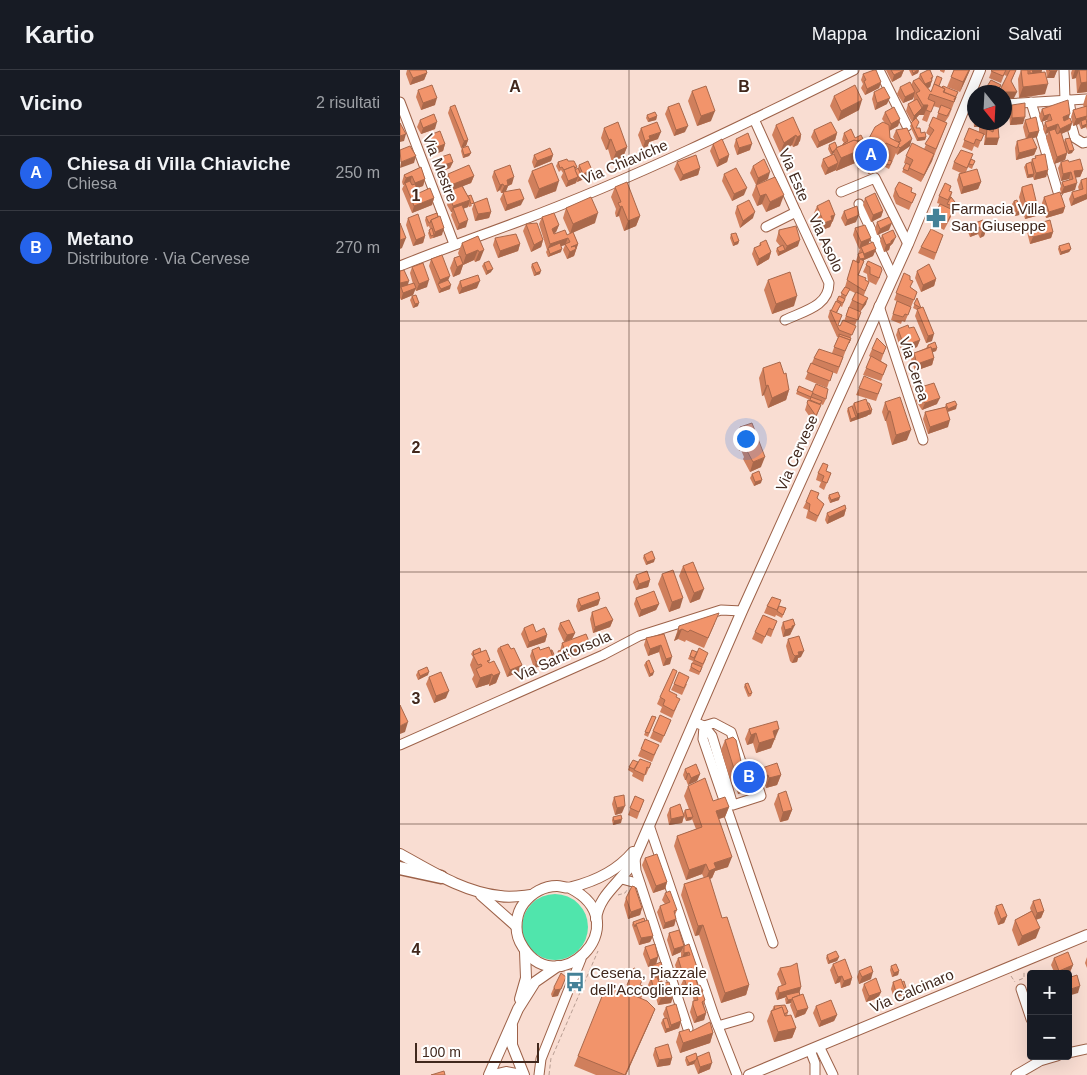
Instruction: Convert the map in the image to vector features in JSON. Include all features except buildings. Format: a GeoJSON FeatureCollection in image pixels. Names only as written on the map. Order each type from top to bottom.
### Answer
{"type":"FeatureCollection","features":[{"type":"Feature","properties":{"kind":"highway"},"geometry":{"type":"LineString","coordinates":[[400,868],[441,877]]}},
{"type":"Feature","properties":{"kind":"main road","name":"Via Cervese"},"geometry":{"type":"LineString","coordinates":[[976,85],[980,70]]}},
{"type":"Feature","properties":{"kind":"main road","name":"Via Cervese"},"geometry":{"type":"LineString","coordinates":[[596,919],[604,896],[622,879],[634,858],[699,724],[742,611],[967,113]]}},
{"type":"Feature","properties":{"kind":"main road","name":"Via Cervese"},"geometry":{"type":"LineString","coordinates":[[570,888],[614,870],[639,846]]}},
{"type":"Feature","properties":{"kind":"main road"},"geometry":{"type":"LineString","coordinates":[[400,854],[441,877],[478,892],[502,897],[531,896]]}},
{"type":"Feature","properties":{"kind":"main road"},"geometry":{"type":"LineString","coordinates":[[556,886],[570,888],[587,900],[596,919],[596,934],[593,943],[581,958],[570,964],[546,965],[534,960],[525,951],[518,939],[516,926],[520,909],[531,896],[543,888],[556,886]]}},
{"type":"Feature","properties":{"kind":"main road"},"geometry":{"type":"LineString","coordinates":[[478,892],[516,926]]}},
{"type":"Feature","properties":{"kind":"main road","name":"Via Calcinaro"},"geometry":{"type":"LineString","coordinates":[[749,1075],[1087,934]]}},
{"type":"Feature","properties":{"kind":"main road"},"geometry":{"type":"LineString","coordinates":[[489,1075],[518,1009],[526,978],[525,951]]}},
{"type":"Feature","properties":{"kind":"main road"},"geometry":{"type":"LineString","coordinates":[[518,1009],[535,982],[558,966]]}},
{"type":"Feature","properties":{"kind":"main road"},"geometry":{"type":"LineString","coordinates":[[514,1019],[512,1045],[523,1075]]}},
{"type":"Feature","properties":{"kind":"main road"},"geometry":{"type":"LineString","coordinates":[[493,1075],[506,1072],[523,1075]]}},
{"type":"Feature","properties":{"kind":"street","name":"Via Chiaviche"},"geometry":{"type":"LineString","coordinates":[[400,266],[454,244],[521,221],[718,137],[854,70]]}},
{"type":"Feature","properties":{"kind":"street"},"geometry":{"type":"LineString","coordinates":[[879,70],[907,126]]}},
{"type":"Feature","properties":{"kind":"street"},"geometry":{"type":"LineString","coordinates":[[1064,70],[1067,100],[1071,113],[1069,117],[1075,138],[1083,143],[1087,142]]}},
{"type":"Feature","properties":{"kind":"street"},"geometry":{"type":"LineString","coordinates":[[1012,103],[1087,99]]}},
{"type":"Feature","properties":{"kind":"street","name":"Via Mestre"},"geometry":{"type":"LineString","coordinates":[[400,102],[454,244]]}},
{"type":"Feature","properties":{"kind":"street"},"geometry":{"type":"LineString","coordinates":[[1031,102],[1058,192]]}},
{"type":"Feature","properties":{"kind":"street","name":"Via Este"},"geometry":{"type":"LineString","coordinates":[[754,119],[796,212],[766,227]]}},
{"type":"Feature","properties":{"kind":"street"},"geometry":{"type":"LineString","coordinates":[[840,192],[875,178],[908,244]]}},
{"type":"Feature","properties":{"kind":"street"},"geometry":{"type":"LineString","coordinates":[[859,204],[893,277]]}},
{"type":"Feature","properties":{"kind":"street","name":"Via Asolo"},"geometry":{"type":"LineString","coordinates":[[785,320],[823,302],[829,293],[830,283],[796,212]]}},
{"type":"Feature","properties":{"kind":"street","name":"Via Cerea"},"geometry":{"type":"LineString","coordinates":[[879,306],[923,440]]}},
{"type":"Feature","properties":{"kind":"street","name":"Via Sant'Orsola"},"geometry":{"type":"LineString","coordinates":[[400,745],[603,655],[639,636],[721,610],[742,611]]}},
{"type":"Feature","properties":{"kind":"street"},"geometry":{"type":"LineString","coordinates":[[714,723],[731,732],[741,762],[753,771],[761,796],[733,805],[712,736],[699,724],[714,723]]}},
{"type":"Feature","properties":{"kind":"street"},"geometry":{"type":"LineString","coordinates":[[699,724],[773,943]]}},
{"type":"Feature","properties":{"kind":"street"},"geometry":{"type":"LineString","coordinates":[[649,825],[718,1026],[737,1075]]}},
{"type":"Feature","properties":{"kind":"street"},"geometry":{"type":"LineString","coordinates":[[634,858],[640,884],[688,1028]]}},
{"type":"Feature","properties":{"kind":"street"},"geometry":{"type":"LineString","coordinates":[[622,879],[640,884]]}},
{"type":"Feature","properties":{"kind":"street"},"geometry":{"type":"LineString","coordinates":[[539,1075],[540,1059],[581,958]]}},
{"type":"Feature","properties":{"kind":"street"},"geometry":{"type":"LineString","coordinates":[[1021,989],[1030,1015]]}},
{"type":"Feature","properties":{"kind":"street"},"geometry":{"type":"LineString","coordinates":[[718,1026],[749,1017]]}},
{"type":"Feature","properties":{"kind":"street"},"geometry":{"type":"LineString","coordinates":[[814,1048],[815,1075]]}},
{"type":"Feature","properties":{"kind":"street"},"geometry":{"type":"LineString","coordinates":[[814,1048],[833,1075]]}},
{"type":"Feature","properties":{"kind":"street"},"geometry":{"type":"LineString","coordinates":[[1072,1052],[1087,1049]]}},
{"type":"Feature","properties":{"kind":"street"},"geometry":{"type":"LineString","coordinates":[[1016,1075],[1036,1060]]}},
{"type":"Feature","properties":{"kind":"green space"},"geometry":{"type":"Polygon","coordinates":[[[555,894],[568,897],[578,904],[585,914],[588,927],[585,940],[578,950],[568,957],[555,960],[542,957],[532,950],[525,940],[522,927],[525,914],[532,904],[542,897],[555,894]]]}},
{"type":"Feature","properties":{"kind":"place","name":"Chiesa di Villa Chiaviche"},"geometry":{"type":"Point","coordinates":[871,155]}},
{"type":"Feature","properties":{"kind":"place","name":"Farmacia Villa San Giuseppe"},"geometry":{"type":"Point","coordinates":[936,218]}},
{"type":"Feature","properties":{"kind":"place","name":"Metano"},"geometry":{"type":"Point","coordinates":[749,777]}},
{"type":"Feature","properties":{"kind":"place","name":"Cesena, Piazzale dell'Accoglienzia"},"geometry":{"type":"Point","coordinates":[575,982]}}]}
